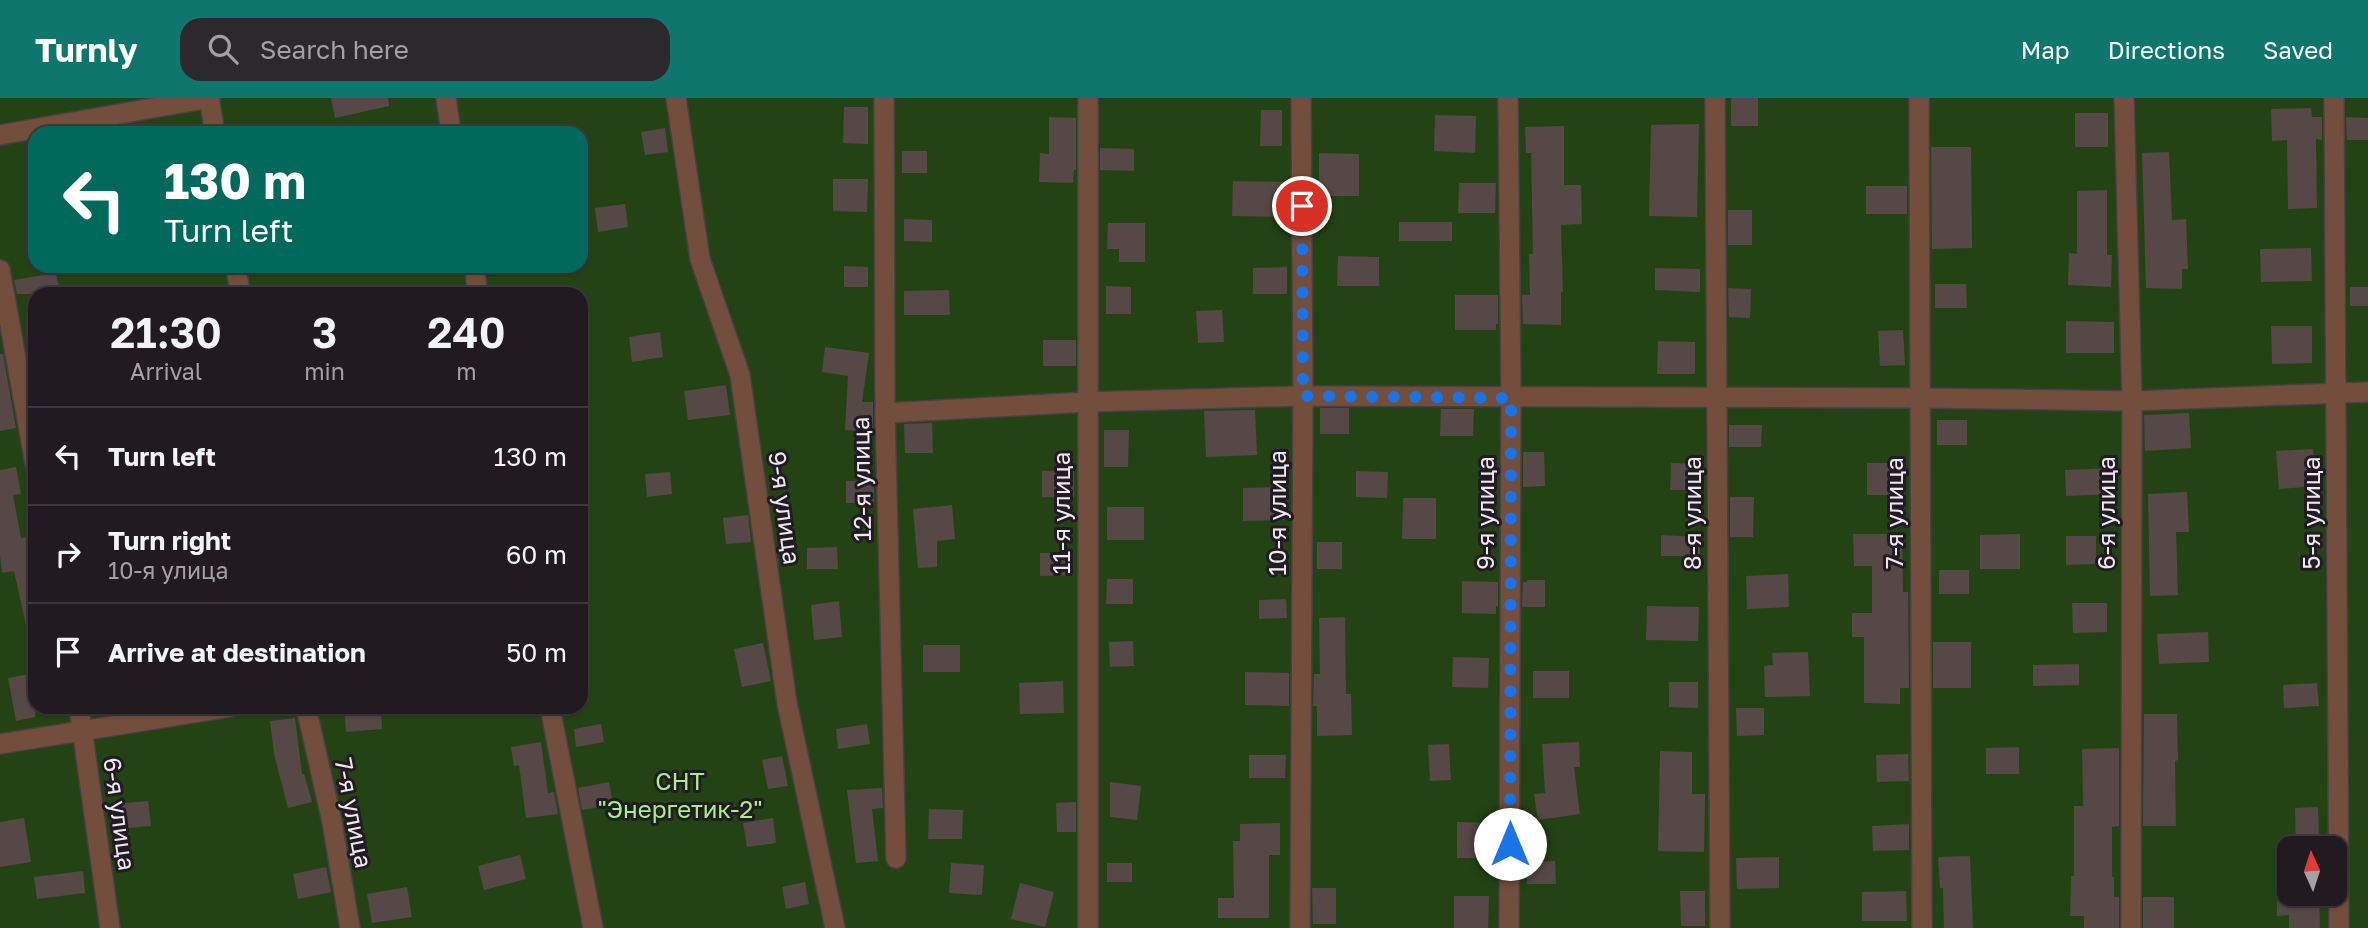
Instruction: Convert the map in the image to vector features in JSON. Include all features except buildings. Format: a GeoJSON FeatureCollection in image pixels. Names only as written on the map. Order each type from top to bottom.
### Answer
{"type":"FeatureCollection","features":[{"type":"Feature","properties":{"kind":"street"},"geometry":{"type":"LineString","coordinates":[[51,126],[210,98],[214,126]]}},
{"type":"Feature","properties":{"kind":"street"},"geometry":{"type":"LineString","coordinates":[[446,98],[451,126]]}},
{"type":"Feature","properties":{"kind":"street","name":"9-я улица"},"geometry":{"type":"LineString","coordinates":[[676,98],[700,259],[740,376],[787,703],[835,928]]}},
{"type":"Feature","properties":{"kind":"street","name":"12-я улица"},"geometry":{"type":"LineString","coordinates":[[884,98],[884,413],[896,859]]}},
{"type":"Feature","properties":{"kind":"street","name":"11-я улица"},"geometry":{"type":"LineString","coordinates":[[1088,98],[1088,928]]}},
{"type":"Feature","properties":{"kind":"street","name":"10-я улица"},"geometry":{"type":"LineString","coordinates":[[1300,928],[1303,396],[1301,98]]}},
{"type":"Feature","properties":{"kind":"street","name":"9-я улица"},"geometry":{"type":"LineString","coordinates":[[1507,98],[1511,398],[1510,928]]}},
{"type":"Feature","properties":{"kind":"street","name":"8-я улица"},"geometry":{"type":"LineString","coordinates":[[1715,98],[1720,928]]}},
{"type":"Feature","properties":{"kind":"street","name":"7-я улица"},"geometry":{"type":"LineString","coordinates":[[1919,98],[1922,928]]}},
{"type":"Feature","properties":{"kind":"street","name":"6-я улица"},"geometry":{"type":"LineString","coordinates":[[2124,98],[2132,401],[2131,928]]}},
{"type":"Feature","properties":{"kind":"street","name":"5-я улица"},"geometry":{"type":"LineString","coordinates":[[2334,98],[2339,928]]}},
{"type":"Feature","properties":{"kind":"street"},"geometry":{"type":"LineString","coordinates":[[0,135],[28,130]]}},
{"type":"Feature","properties":{"kind":"street"},"geometry":{"type":"LineString","coordinates":[[0,270],[28,424]]}},
{"type":"Feature","properties":{"kind":"street"},"geometry":{"type":"LineString","coordinates":[[884,413],[1087,402],[1303,396],[2132,401],[2368,392]]}},
{"type":"Feature","properties":{"kind":"street","name":"6-я улица"},"geometry":{"type":"LineString","coordinates":[[80,714],[110,928]]}},
{"type":"Feature","properties":{"kind":"street"},"geometry":{"type":"LineString","coordinates":[[0,744],[185,714]]}},
{"type":"Feature","properties":{"kind":"street","name":"7-я улица"},"geometry":{"type":"LineString","coordinates":[[308,714],[332,822],[350,928]]}},
{"type":"Feature","properties":{"kind":"street"},"geometry":{"type":"LineString","coordinates":[[551,714],[593,928]]}},
{"type":"Feature","properties":{"kind":"green space","name":"СHТ \"Энергетик-2\""},"geometry":{"type":"Polygon","coordinates":[[[0,98],[2368,98],[2368,928],[0,928],[0,98]]]}},
{"type":"Feature","properties":{"kind":"route"},"geometry":{"type":"LineString","coordinates":[[1302,206],[1303,396],[1511,398],[1510,844]]}}]}
